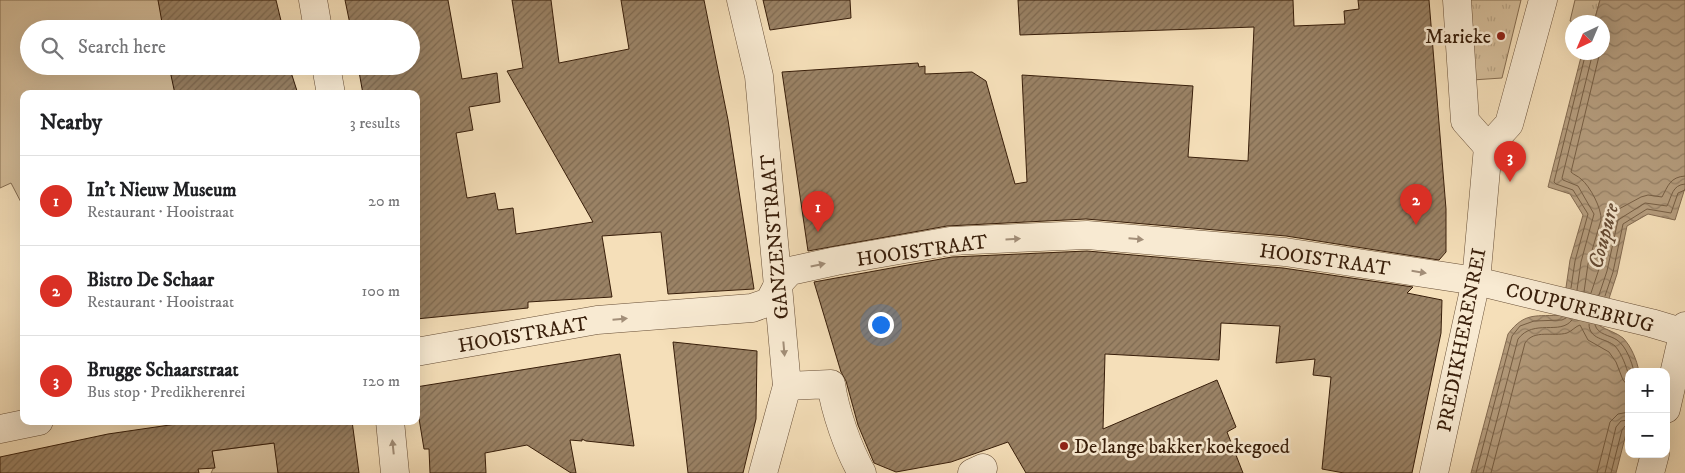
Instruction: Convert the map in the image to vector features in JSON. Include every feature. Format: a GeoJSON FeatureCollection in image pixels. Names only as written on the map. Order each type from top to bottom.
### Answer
{"type":"FeatureCollection","features":[{"type":"Feature","properties":{"kind":"street"},"geometry":{"type":"LineString","coordinates":[[312,0],[316,20]]}},
{"type":"Feature","properties":{"kind":"street","name":"GANZENSTRAAT"},"geometry":{"type":"LineString","coordinates":[[741,0],[759,76],[787,386],[763,473]]}},
{"type":"Feature","properties":{"kind":"street"},"geometry":{"type":"LineString","coordinates":[[1457,0],[1465,120],[1488,147],[1509,124],[1543,0]]}},
{"type":"Feature","properties":{"kind":"street"},"geometry":{"type":"LineString","coordinates":[[328,75],[330,90]]}},
{"type":"Feature","properties":{"kind":"street","name":"PREDIKHERENREI"},"geometry":{"type":"LineString","coordinates":[[1434,473],[1476,281],[1488,147]]}},
{"type":"Feature","properties":{"kind":"street","name":"HOOISTRAAT"},"geometry":{"type":"LineString","coordinates":[[420,351],[597,320],[752,308],[769,302],[779,283],[790,272],[836,261],[950,242],[1087,236],[1285,252],[1476,281]]}},
{"type":"Feature","properties":{"kind":"street","name":"COUPUREBRUG"},"geometry":{"type":"LineString","coordinates":[[1476,281],[1685,331]]}},
{"type":"Feature","properties":{"kind":"street"},"geometry":{"type":"LineString","coordinates":[[1670,393],[1685,331]]}},
{"type":"Feature","properties":{"kind":"street"},"geometry":{"type":"LineString","coordinates":[[787,386],[831,384],[832,397],[854,460],[862,473]]}},
{"type":"Feature","properties":{"kind":"street"},"geometry":{"type":"LineString","coordinates":[[0,429],[20,425]]}},
{"type":"Feature","properties":{"kind":"street"},"geometry":{"type":"LineString","coordinates":[[390,425],[395,473]]}},
{"type":"Feature","properties":{"kind":"street"},"geometry":{"type":"LineString","coordinates":[[1650,473],[1654,458]]}},
{"type":"Feature","properties":{"kind":"green space"},"geometry":{"type":"Polygon","coordinates":[[[0,0],[158,0],[163,20],[20,20],[20,75],[185,75],[189,90],[20,90],[20,200],[11,183],[0,188],[0,0]]]}},
{"type":"Feature","properties":{"kind":"green space"},"geometry":{"type":"Polygon","coordinates":[[[1467,0],[1521,0],[1502,78],[1472,80],[1467,0]]]}},
{"type":"Feature","properties":{"kind":"green space"},"geometry":{"type":"Polygon","coordinates":[[[1575,0],[1600,0],[1596,15],[1571,15],[1575,0]]]}},
{"type":"Feature","properties":{"kind":"green space"},"geometry":{"type":"Polygon","coordinates":[[[275,443],[278,473],[211,473],[214,467],[212,451],[275,443]]]}},
{"type":"Feature","properties":{"kind":"water","name":"Coupure"},"geometry":{"type":"Polygon","coordinates":[[[1600,0],[1685,0],[1685,188],[1675,220],[1648,214],[1627,226],[1617,274],[1600,326],[1626,341],[1638,368],[1625,368],[1625,438],[1616,473],[1471,473],[1508,334],[1526,318],[1562,315],[1570,260],[1583,215],[1570,194],[1548,187],[1580,60],[1610,60],[1610,15],[1596,15],[1600,0]]]}},
{"type":"Feature","properties":{"kind":"building"},"geometry":{"type":"Polygon","coordinates":[[[158,0],[276,0],[281,20],[162,20],[158,0]]]}},
{"type":"Feature","properties":{"kind":"building"},"geometry":{"type":"Polygon","coordinates":[[[345,0],[448,0],[462,79],[497,73],[500,102],[469,107],[473,130],[456,133],[467,198],[495,193],[498,210],[513,208],[516,234],[593,222],[507,71],[523,68],[512,0],[551,0],[559,63],[629,49],[621,0],[704,0],[728,120],[754,289],[668,294],[661,232],[602,236],[612,297],[528,302],[528,308],[420,319],[420,90],[362,90],[360,75],[420,75],[420,20],[349,20],[345,0]]]}},
{"type":"Feature","properties":{"kind":"building"},"geometry":{"type":"Polygon","coordinates":[[[763,0],[850,0],[851,18],[770,30],[763,0]]]}},
{"type":"Feature","properties":{"kind":"building"},"geometry":{"type":"Polygon","coordinates":[[[1018,0],[1293,0],[1294,26],[1345,24],[1344,11],[1359,9],[1358,0],[1429,0],[1446,209],[1446,252],[1439,260],[1286,236],[1086,219],[947,226],[808,251],[782,72],[918,63],[919,67],[925,66],[925,74],[972,72],[986,81],[1015,184],[1027,182],[1022,75],[1193,86],[1188,157],[1248,161],[1254,27],[1020,35],[1018,0]]]}},
{"type":"Feature","properties":{"kind":"building"},"geometry":{"type":"Polygon","coordinates":[[[171,75],[292,75],[297,90],[174,90],[171,75]]]}},
{"type":"Feature","properties":{"kind":"building"},"geometry":{"type":"Polygon","coordinates":[[[1087,251],[1283,268],[1413,287],[1407,293],[1442,300],[1441,333],[1412,473],[1344,473],[1322,469],[1331,377],[1313,375],[1315,359],[1276,363],[1280,326],[1221,323],[1219,360],[1105,354],[1103,429],[1217,380],[1236,427],[1227,432],[1243,473],[1026,473],[1008,442],[951,462],[896,472],[874,463],[858,425],[814,282],[952,257],[1087,251]]]}},
{"type":"Feature","properties":{"kind":"building"},"geometry":{"type":"Polygon","coordinates":[[[673,342],[757,351],[756,419],[743,473],[688,473],[673,342]]]}},
{"type":"Feature","properties":{"kind":"building"},"geometry":{"type":"Polygon","coordinates":[[[620,354],[634,446],[582,439],[582,441],[570,440],[576,473],[571,473],[527,445],[485,453],[486,473],[430,473],[429,449],[424,449],[420,424],[420,386],[620,354]]]}},
{"type":"Feature","properties":{"kind":"building"},"geometry":{"type":"Polygon","coordinates":[[[170,425],[353,425],[359,473],[278,473],[274,443],[212,451],[215,468],[198,469],[199,473],[0,473],[0,457],[108,434],[170,425]]]}},
{"type":"Feature","properties":{"kind":"place","name":"Marieke"},"geometry":{"type":"Point","coordinates":[1501,36]}},
{"type":"Feature","properties":{"kind":"place","name":"Brugge Schaarstraat"},"geometry":{"type":"Point","coordinates":[1510,182]}},
{"type":"Feature","properties":{"kind":"place","name":"Bistro De Schaar"},"geometry":{"type":"Point","coordinates":[1416,225]}},
{"type":"Feature","properties":{"kind":"place","name":"In't Nieuw Museum"},"geometry":{"type":"Point","coordinates":[818,232]}},
{"type":"Feature","properties":{"kind":"place","name":"De lange bakker koekegoed"},"geometry":{"type":"Point","coordinates":[1064,446]}}]}
